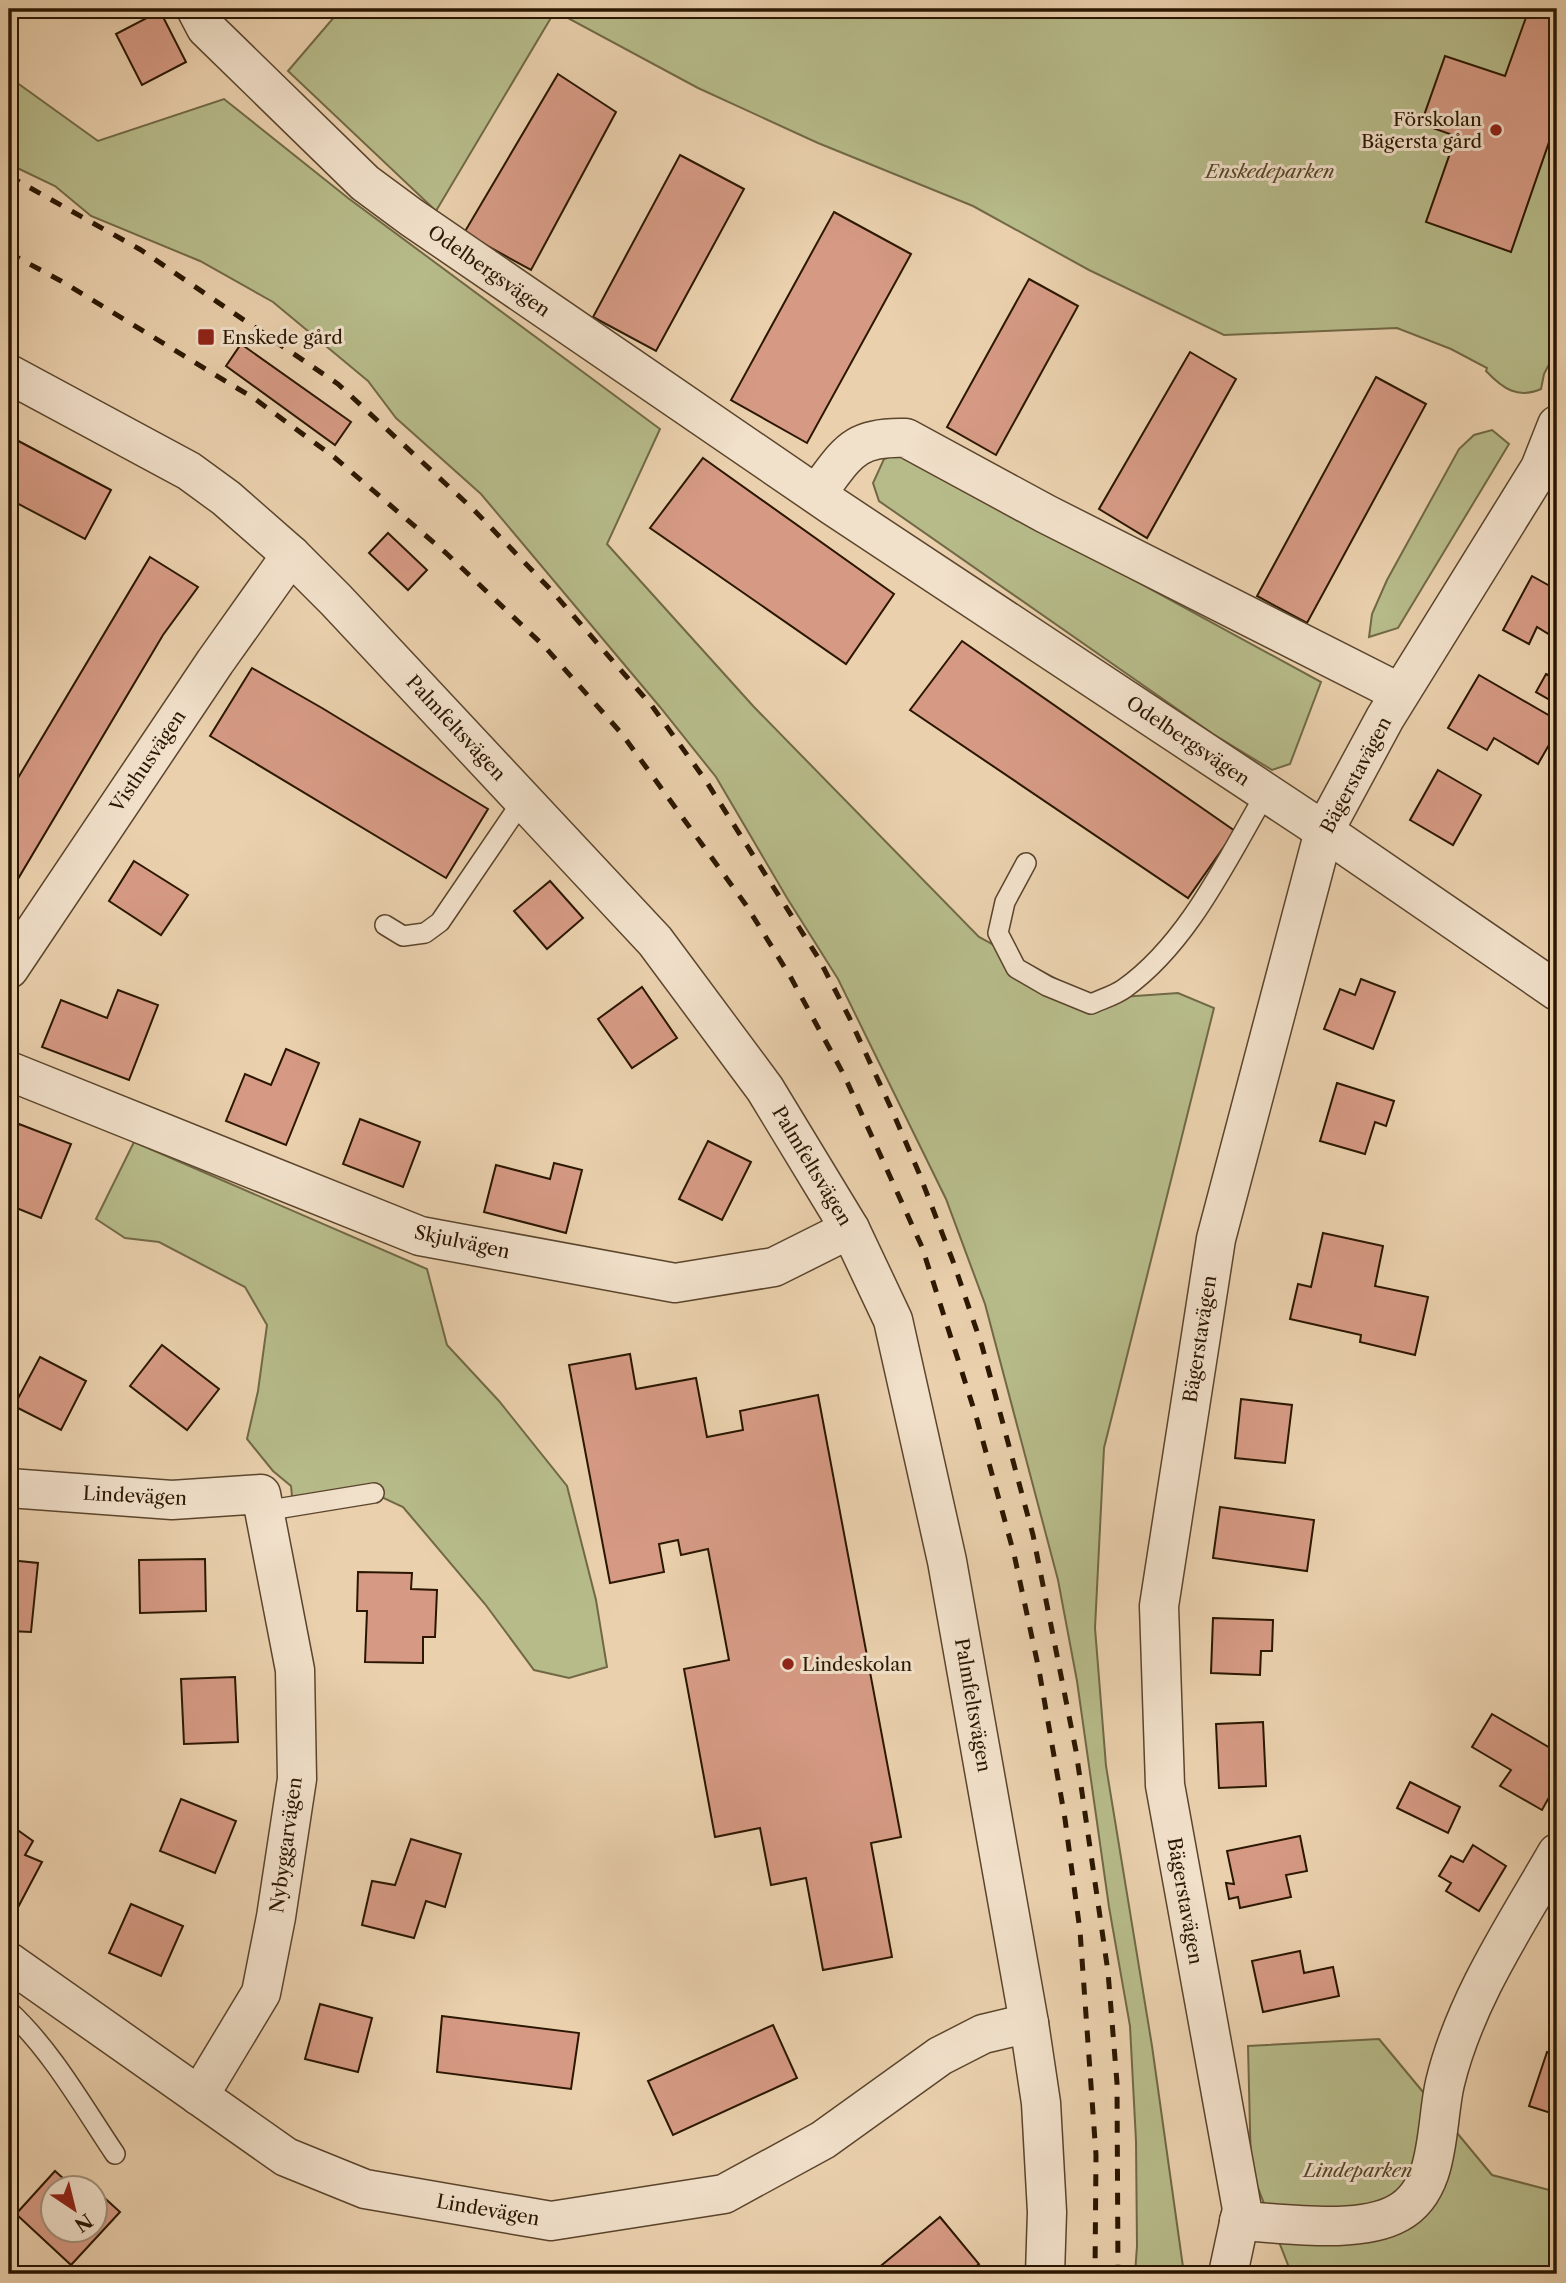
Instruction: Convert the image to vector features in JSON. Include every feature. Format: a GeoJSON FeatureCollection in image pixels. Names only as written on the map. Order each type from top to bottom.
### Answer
{"type":"FeatureCollection","features":[{"type":"Feature","properties":{"kind":"street","name":"Odelbergsvägen"},"geometry":{"type":"LineString","coordinates":[[196,9],[206,28],[365,183],[479,265],[816,494],[1324,831],[1557,991]]}},
{"type":"Feature","properties":{"kind":"street","name":"Palmfeltsvägen"},"geometry":{"type":"LineString","coordinates":[[9,374],[189,471],[226,498],[291,555],[655,941],[765,1088],[850,1229],[893,1320],[947,1560],[1041,2102],[1047,2212],[1045,2274]]}},
{"type":"Feature","properties":{"kind":"street","name":"Bägerstavägen"},"geometry":{"type":"LineString","coordinates":[[1228,2274],[1242,2209],[1165,1785],[1159,1606],[1216,1240],[1324,831],[1400,693],[1549,458],[1557,425]]}},
{"type":"Feature","properties":{"kind":"street"},"geometry":{"type":"LineString","coordinates":[[816,494],[852,447],[882,437],[906,438],[1046,514],[1400,693]]}},
{"type":"Feature","properties":{"kind":"street","name":"Visthusvägen"},"geometry":{"type":"LineString","coordinates":[[9,969],[215,662],[291,555]]}},
{"type":"Feature","properties":{"kind":"street","name":"Skjulvägen"},"geometry":{"type":"LineString","coordinates":[[9,1071],[420,1236],[676,1283],[774,1267],[850,1229]]}},
{"type":"Feature","properties":{"kind":"street","name":"Lindevägen"},"geometry":{"type":"LineString","coordinates":[[9,1488],[172,1500],[262,1503]]}},
{"type":"Feature","properties":{"kind":"street","name":"Nybyggarvägen"},"geometry":{"type":"LineString","coordinates":[[199,2096],[261,1993],[276,1917],[297,1779],[295,1670],[262,1503]]}},
{"type":"Feature","properties":{"kind":"street"},"geometry":{"type":"LineString","coordinates":[[1239,2221],[1321,2226],[1367,2224],[1397,2214],[1415,2201],[1432,2166],[1445,2083],[1470,2009],[1548,1889],[1557,1853]]}},
{"type":"Feature","properties":{"kind":"street","name":"Lindevägen"},"geometry":{"type":"LineString","coordinates":[[9,1962],[286,2157],[365,2189],[551,2221],[723,2194],[823,2140],[940,2056],[983,2035],[1029,2023]]}},
{"type":"Feature","properties":{"kind":"lane"},"geometry":{"type":"LineString","coordinates":[[1026,863],[1004,902],[998,933],[1016,968],[1047,986],[1091,1004],[1123,990],[1149,969],[1188,923],[1266,793]]}},
{"type":"Feature","properties":{"kind":"lane"},"geometry":{"type":"LineString","coordinates":[[385,925],[403,936],[425,933],[440,922],[523,800]]}},
{"type":"Feature","properties":{"kind":"lane"},"geometry":{"type":"LineString","coordinates":[[262,1503],[374,1493]]}},
{"type":"Feature","properties":{"kind":"lane"},"geometry":{"type":"LineString","coordinates":[[9,2011],[24,2025],[59,2070],[115,2154]]}},
{"type":"Feature","properties":{"kind":"green space","name":"Enskedeparken"},"geometry":{"type":"Polygon","coordinates":[[[341,9],[1557,9],[1557,349],[1544,374],[1541,389],[1525,393],[1505,387],[1486,371],[1487,368],[1451,349],[1397,328],[1224,335],[1089,270],[973,206],[818,143],[698,88],[555,11],[436,211],[288,71],[341,9]]]}},
{"type":"Feature","properties":{"kind":"green space"},"geometry":{"type":"Polygon","coordinates":[[[9,77],[98,141],[224,99],[348,198],[660,429],[607,544],[754,707],[979,937],[1093,999],[1178,993],[1214,1008],[1104,1448],[1095,1628],[1106,1766],[1152,2046],[1184,2274],[1135,2274],[1136,2141],[1130,2026],[1109,1907],[1077,1681],[1058,1580],[985,1304],[946,1199],[838,979],[716,777],[481,494],[396,418],[368,381],[273,302],[200,261],[91,216],[55,186],[9,164],[9,77]]]}},
{"type":"Feature","properties":{"kind":"green space"},"geometry":{"type":"Polygon","coordinates":[[[1492,430],[1509,444],[1398,628],[1369,637],[1372,614],[1387,580],[1459,449],[1474,435],[1492,430]]]}},
{"type":"Feature","properties":{"kind":"green space"},"geometry":{"type":"Polygon","coordinates":[[[908,451],[1108,566],[1321,682],[1290,764],[1272,770],[1213,734],[879,501],[873,483],[884,459],[908,451]]]}},
{"type":"Feature","properties":{"kind":"green space"},"geometry":{"type":"Polygon","coordinates":[[[134,1142],[427,1269],[447,1345],[499,1401],[567,1486],[596,1600],[607,1667],[569,1678],[534,1670],[485,1604],[403,1507],[373,1493],[293,1506],[291,1486],[273,1471],[247,1439],[258,1391],[267,1325],[245,1287],[159,1242],[125,1238],[96,1219],[134,1142]]]}},
{"type":"Feature","properties":{"kind":"green space","name":"Lindeparken"},"geometry":{"type":"Polygon","coordinates":[[[1379,2039],[1492,2175],[1557,2192],[1557,2274],[1289,2274],[1288,2265],[1251,2170],[1248,2046],[1379,2039]]]}},
{"type":"Feature","properties":{"kind":"building","name":"Förskolan Bägersta gård"},"geometry":{"type":"Polygon","coordinates":[[[1529,9],[1557,9],[1557,119],[1511,252],[1426,222],[1456,136],[1421,124],[1445,56],[1505,76],[1529,9]]]}},
{"type":"Feature","properties":{"kind":"building"},"geometry":{"type":"Polygon","coordinates":[[[160,11],[186,62],[142,85],[116,34],[160,11]]]}},
{"type":"Feature","properties":{"kind":"building"},"geometry":{"type":"Polygon","coordinates":[[[558,74],[616,112],[531,270],[464,233],[558,74]]]}},
{"type":"Feature","properties":{"kind":"building"},"geometry":{"type":"Polygon","coordinates":[[[680,155],[744,189],[656,351],[593,317],[680,155]]]}},
{"type":"Feature","properties":{"kind":"building"},"geometry":{"type":"Polygon","coordinates":[[[834,212],[911,254],[807,443],[731,400],[834,212]]]}},
{"type":"Feature","properties":{"kind":"building"},"geometry":{"type":"Polygon","coordinates":[[[1029,279],[1078,306],[996,455],[947,427],[1029,279]]]}},
{"type":"Feature","properties":{"kind":"building"},"geometry":{"type":"Polygon","coordinates":[[[241,344],[351,422],[335,445],[226,366],[241,344]]]}},
{"type":"Feature","properties":{"kind":"building"},"geometry":{"type":"Polygon","coordinates":[[[1190,352],[1236,379],[1147,538],[1099,509],[1190,352]]]}},
{"type":"Feature","properties":{"kind":"building"},"geometry":{"type":"Polygon","coordinates":[[[1376,377],[1426,404],[1307,623],[1257,596],[1376,377]]]}},
{"type":"Feature","properties":{"kind":"building"},"geometry":{"type":"Polygon","coordinates":[[[9,436],[111,490],[85,539],[9,499],[9,436]]]}},
{"type":"Feature","properties":{"kind":"building"},"geometry":{"type":"Polygon","coordinates":[[[703,458],[894,594],[846,664],[650,528],[703,458]]]}},
{"type":"Feature","properties":{"kind":"building"},"geometry":{"type":"Polygon","coordinates":[[[388,533],[427,570],[408,590],[369,553],[388,533]]]}},
{"type":"Feature","properties":{"kind":"building"},"geometry":{"type":"Polygon","coordinates":[[[150,557],[198,587],[163,635],[9,894],[9,793],[150,557]]]}},
{"type":"Feature","properties":{"kind":"building"},"geometry":{"type":"Polygon","coordinates":[[[1532,576],[1557,590],[1557,634],[1555,638],[1537,627],[1529,644],[1503,630],[1532,576]]]}},
{"type":"Feature","properties":{"kind":"building"},"geometry":{"type":"Polygon","coordinates":[[[962,641],[1235,831],[1188,898],[910,710],[962,641]]]}},
{"type":"Feature","properties":{"kind":"building"},"geometry":{"type":"Polygon","coordinates":[[[252,668],[488,809],[446,878],[210,736],[252,668]]]}},
{"type":"Feature","properties":{"kind":"building"},"geometry":{"type":"Polygon","coordinates":[[[1546,674],[1557,680],[1557,704],[1536,692],[1546,674]]]}},
{"type":"Feature","properties":{"kind":"building"},"geometry":{"type":"Polygon","coordinates":[[[1479,675],[1557,720],[1557,731],[1538,764],[1494,738],[1487,750],[1448,728],[1479,675]]]}},
{"type":"Feature","properties":{"kind":"building"},"geometry":{"type":"Polygon","coordinates":[[[1438,770],[1481,795],[1453,845],[1410,820],[1438,770]]]}},
{"type":"Feature","properties":{"kind":"building"},"geometry":{"type":"Polygon","coordinates":[[[134,861],[188,895],[161,935],[109,901],[134,861]]]}},
{"type":"Feature","properties":{"kind":"building"},"geometry":{"type":"Polygon","coordinates":[[[550,881],[583,918],[547,949],[514,911],[550,881]]]}},
{"type":"Feature","properties":{"kind":"building"},"geometry":{"type":"Polygon","coordinates":[[[1361,979],[1395,992],[1373,1049],[1324,1029],[1340,989],[1355,995],[1361,979]]]}},
{"type":"Feature","properties":{"kind":"building"},"geometry":{"type":"Polygon","coordinates":[[[642,987],[677,1038],[632,1068],[598,1019],[642,987]]]}},
{"type":"Feature","properties":{"kind":"building"},"geometry":{"type":"Polygon","coordinates":[[[118,990],[158,1005],[129,1080],[42,1047],[61,1000],[107,1018],[118,990]]]}},
{"type":"Feature","properties":{"kind":"building"},"geometry":{"type":"Polygon","coordinates":[[[286,1049],[319,1063],[286,1145],[226,1121],[245,1074],[271,1085],[286,1049]]]}},
{"type":"Feature","properties":{"kind":"building"},"geometry":{"type":"Polygon","coordinates":[[[1337,1083],[1394,1101],[1386,1126],[1375,1122],[1365,1154],[1320,1141],[1337,1083]]]}},
{"type":"Feature","properties":{"kind":"building"},"geometry":{"type":"Polygon","coordinates":[[[360,1119],[420,1142],[403,1187],[343,1164],[360,1119]]]}},
{"type":"Feature","properties":{"kind":"building"},"geometry":{"type":"Polygon","coordinates":[[[19,1124],[71,1144],[41,1218],[9,1205],[9,1149],[19,1124]]]}},
{"type":"Feature","properties":{"kind":"building"},"geometry":{"type":"Polygon","coordinates":[[[708,1141],[751,1162],[722,1220],[679,1199],[708,1141]]]}},
{"type":"Feature","properties":{"kind":"building"},"geometry":{"type":"Polygon","coordinates":[[[554,1163],[582,1170],[566,1233],[484,1212],[496,1165],[550,1179],[554,1163]]]}},
{"type":"Feature","properties":{"kind":"building"},"geometry":{"type":"Polygon","coordinates":[[[1323,1233],[1383,1246],[1375,1286],[1428,1297],[1415,1355],[1360,1342],[1361,1335],[1290,1319],[1298,1284],[1311,1287],[1323,1233]]]}},
{"type":"Feature","properties":{"kind":"building"},"geometry":{"type":"Polygon","coordinates":[[[162,1345],[219,1389],[187,1430],[130,1386],[162,1345]]]}},
{"type":"Feature","properties":{"kind":"building","name":"Lindeskolan"},"geometry":{"type":"Polygon","coordinates":[[[630,1354],[636,1389],[696,1378],[707,1437],[743,1430],[740,1411],[818,1395],[901,1837],[871,1843],[892,1957],[823,1970],[806,1878],[771,1885],[760,1828],[715,1837],[684,1669],[729,1660],[708,1549],[681,1555],[678,1540],[659,1544],[664,1572],[610,1583],[569,1365],[630,1354]]]}},
{"type":"Feature","properties":{"kind":"building"},"geometry":{"type":"Polygon","coordinates":[[[40,1357],[86,1381],[61,1430],[14,1406],[40,1357]]]}},
{"type":"Feature","properties":{"kind":"building"},"geometry":{"type":"Polygon","coordinates":[[[1241,1399],[1292,1405],[1285,1463],[1235,1458],[1241,1399]]]}},
{"type":"Feature","properties":{"kind":"building"},"geometry":{"type":"Polygon","coordinates":[[[1220,1507],[1314,1520],[1307,1571],[1213,1558],[1220,1507]]]}},
{"type":"Feature","properties":{"kind":"building"},"geometry":{"type":"Polygon","coordinates":[[[205,1559],[206,1611],[140,1613],[139,1560],[205,1559]]]}},
{"type":"Feature","properties":{"kind":"building"},"geometry":{"type":"Polygon","coordinates":[[[9,1560],[38,1563],[31,1632],[9,1631],[9,1560]]]}},
{"type":"Feature","properties":{"kind":"building"},"geometry":{"type":"Polygon","coordinates":[[[358,1572],[412,1573],[411,1589],[437,1590],[435,1637],[423,1637],[423,1663],[365,1662],[367,1611],[357,1611],[358,1572]]]}},
{"type":"Feature","properties":{"kind":"building"},"geometry":{"type":"Polygon","coordinates":[[[1213,1618],[1273,1620],[1272,1651],[1261,1651],[1260,1675],[1211,1673],[1213,1618]]]}},
{"type":"Feature","properties":{"kind":"building"},"geometry":{"type":"Polygon","coordinates":[[[235,1677],[238,1742],[184,1744],[181,1679],[235,1677]]]}},
{"type":"Feature","properties":{"kind":"building"},"geometry":{"type":"Polygon","coordinates":[[[1492,1714],[1557,1752],[1557,1783],[1542,1810],[1500,1786],[1511,1770],[1472,1747],[1492,1714]]]}},
{"type":"Feature","properties":{"kind":"building"},"geometry":{"type":"Polygon","coordinates":[[[1263,1722],[1266,1786],[1219,1788],[1216,1724],[1263,1722]]]}},
{"type":"Feature","properties":{"kind":"building"},"geometry":{"type":"Polygon","coordinates":[[[1410,1782],[1460,1807],[1448,1833],[1397,1808],[1410,1782]]]}},
{"type":"Feature","properties":{"kind":"building"},"geometry":{"type":"Polygon","coordinates":[[[181,1799],[236,1821],[215,1873],[160,1851],[181,1799]]]}},
{"type":"Feature","properties":{"kind":"building"},"geometry":{"type":"Polygon","coordinates":[[[19,1831],[33,1841],[25,1855],[42,1862],[15,1913],[9,1909],[9,1844],[19,1831]]]}},
{"type":"Feature","properties":{"kind":"building"},"geometry":{"type":"Polygon","coordinates":[[[1300,1836],[1307,1871],[1286,1875],[1291,1897],[1240,1908],[1238,1897],[1229,1899],[1226,1883],[1234,1884],[1227,1851],[1300,1836]]]}},
{"type":"Feature","properties":{"kind":"building"},"geometry":{"type":"Polygon","coordinates":[[[411,1839],[461,1854],[445,1907],[426,1901],[414,1938],[362,1925],[372,1881],[395,1885],[411,1839]]]}},
{"type":"Feature","properties":{"kind":"building"},"geometry":{"type":"Polygon","coordinates":[[[1473,1845],[1506,1866],[1479,1911],[1446,1891],[1451,1883],[1439,1876],[1451,1856],[1463,1862],[1473,1845]]]}},
{"type":"Feature","properties":{"kind":"building"},"geometry":{"type":"Polygon","coordinates":[[[131,1904],[183,1926],[161,1976],[109,1953],[131,1904]]]}},
{"type":"Feature","properties":{"kind":"building"},"geometry":{"type":"Polygon","coordinates":[[[1300,1951],[1304,1973],[1333,1967],[1339,1996],[1263,2012],[1252,1961],[1300,1951]]]}},
{"type":"Feature","properties":{"kind":"building"},"geometry":{"type":"Polygon","coordinates":[[[320,2004],[372,2018],[358,2072],[305,2059],[320,2004]]]}},
{"type":"Feature","properties":{"kind":"building"},"geometry":{"type":"Polygon","coordinates":[[[442,2016],[579,2033],[571,2089],[437,2072],[442,2016]]]}},
{"type":"Feature","properties":{"kind":"building"},"geometry":{"type":"Polygon","coordinates":[[[773,2025],[797,2078],[673,2135],[648,2081],[773,2025]]]}},
{"type":"Feature","properties":{"kind":"building"},"geometry":{"type":"Polygon","coordinates":[[[1547,2052],[1557,2056],[1557,2115],[1529,2106],[1547,2052]]]}},
{"type":"Feature","properties":{"kind":"building"},"geometry":{"type":"Polygon","coordinates":[[[38,2190],[38,2234],[16,2214],[38,2190]]]}},
{"type":"Feature","properties":{"kind":"building"},"geometry":{"type":"Polygon","coordinates":[[[108,2201],[120,2212],[108,2225],[108,2201]]]}},
{"type":"Feature","properties":{"kind":"building"},"geometry":{"type":"Polygon","coordinates":[[[940,2217],[979,2264],[967,2274],[871,2274],[940,2217]]]}},
{"type":"Feature","properties":{"kind":"building"},"geometry":{"type":"Polygon","coordinates":[[[48,2244],[90,2244],[71,2265],[48,2244]]]}},
{"type":"Feature","properties":{"kind":"railway"},"geometry":{"type":"LineString","coordinates":[[9,176],[141,250],[338,384],[474,510],[551,590],[652,706],[706,781],[819,959],[891,1108],[954,1264],[982,1346],[1033,1535],[1076,1751],[1108,1972],[1117,2083],[1118,2274]]}},
{"type":"Feature","properties":{"kind":"railway"},"geometry":{"type":"LineString","coordinates":[[9,253],[61,281],[255,399],[334,457],[446,553],[545,647],[622,734],[746,905],[790,976],[844,1075],[922,1247],[976,1416],[1014,1554],[1039,1670],[1065,1819],[1080,1931],[1096,2155],[1095,2274]]}},
{"type":"Feature","properties":{"kind":"place","name":"Förskolan Bägersta gård"},"geometry":{"type":"Point","coordinates":[1496,130]}},
{"type":"Feature","properties":{"kind":"place","name":"Enskede gård"},"geometry":{"type":"Point","coordinates":[206,337]}},
{"type":"Feature","properties":{"kind":"place","name":"Lindeskolan"},"geometry":{"type":"Point","coordinates":[788,1664]}}]}
